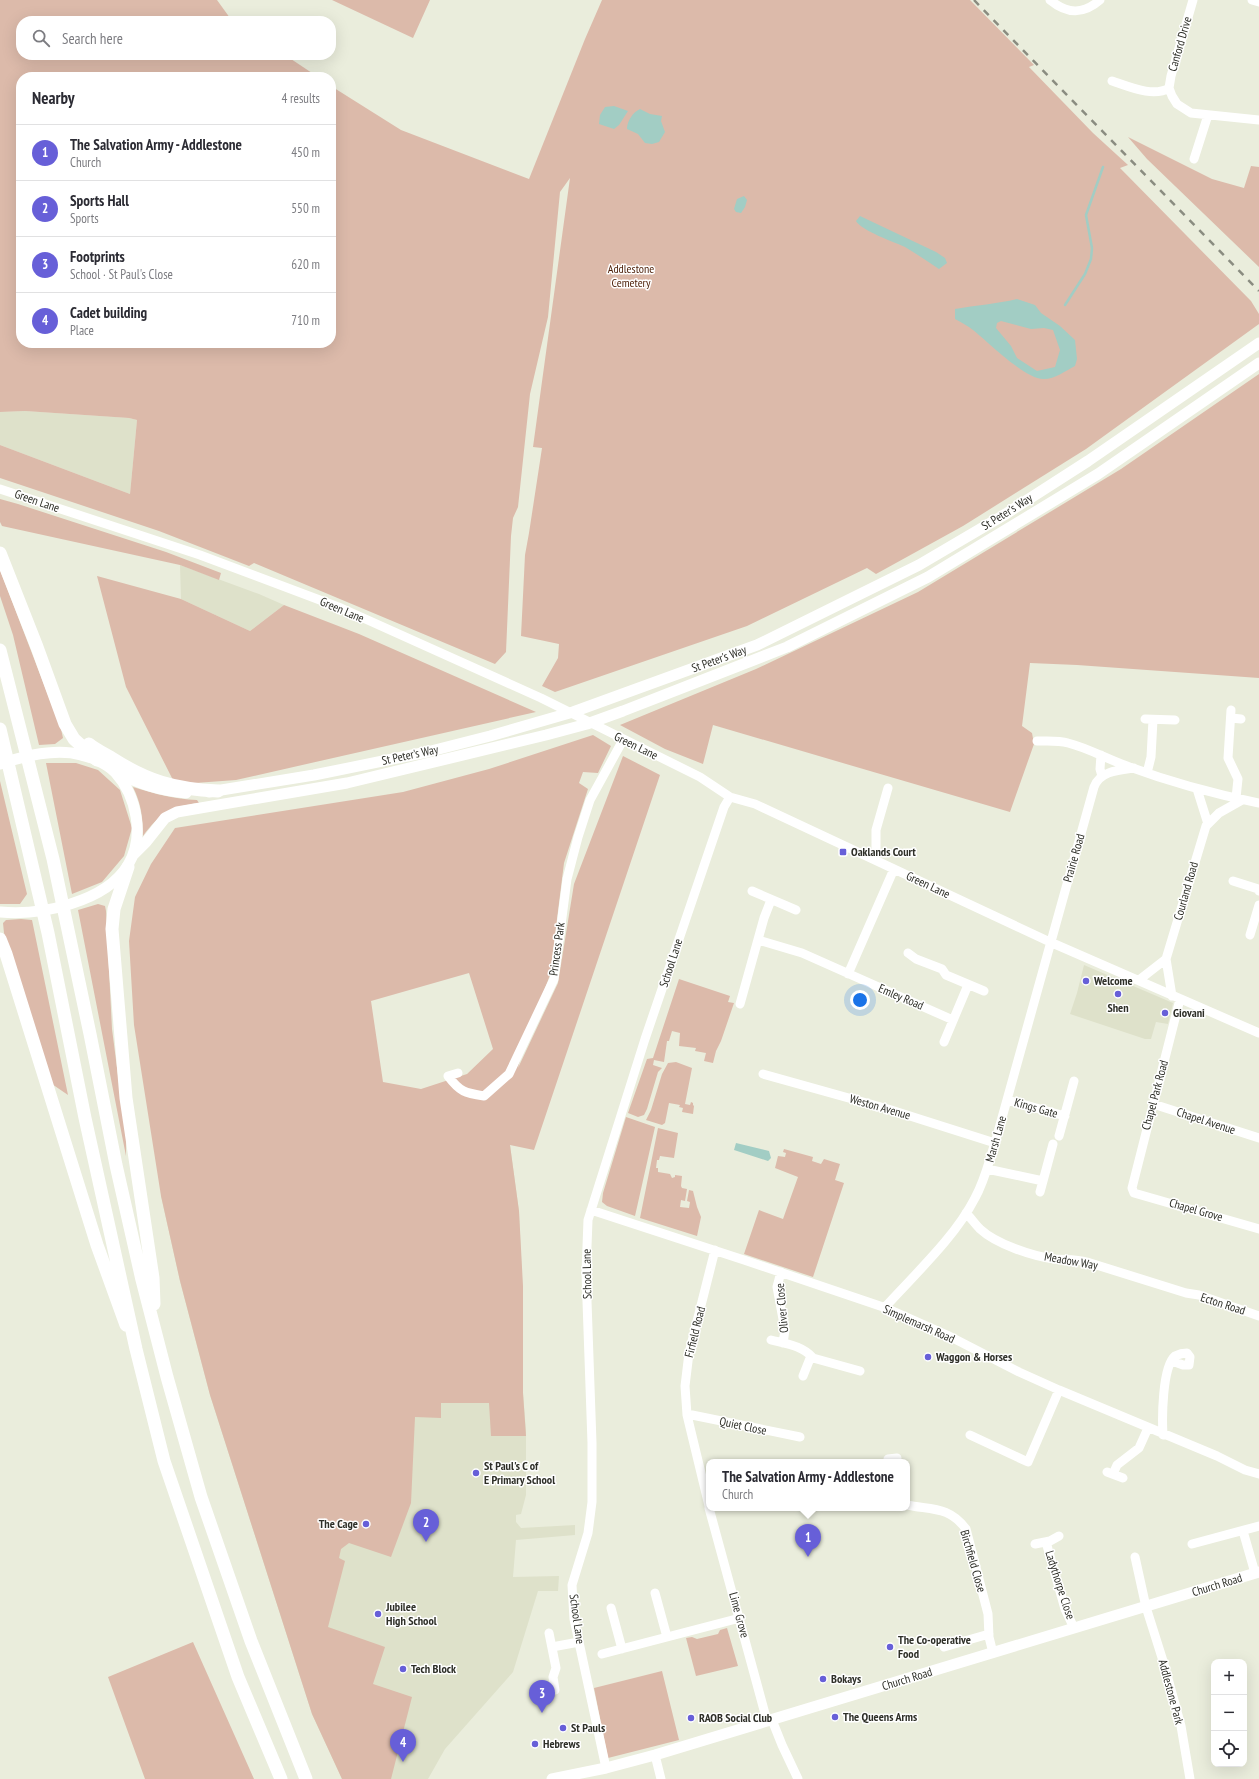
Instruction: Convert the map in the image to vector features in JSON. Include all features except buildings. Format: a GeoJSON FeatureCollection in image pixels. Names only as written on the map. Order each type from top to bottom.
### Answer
{"type":"FeatureCollection","features":[{"type":"Feature","properties":{"kind":"highway"},"geometry":{"type":"LineString","coordinates":[[0,553],[65,724],[74,740],[97,760]]}},
{"type":"Feature","properties":{"kind":"highway"},"geometry":{"type":"LineString","coordinates":[[0,650],[53,859],[116,1165],[142,1280],[200,1497],[251,1641],[306,1779]]}},
{"type":"Feature","properties":{"kind":"highway"},"geometry":{"type":"LineString","coordinates":[[57,701],[66,717],[91,746],[122,765],[148,778],[167,784],[190,789],[218,790]]}},
{"type":"Feature","properties":{"kind":"highway"},"geometry":{"type":"LineString","coordinates":[[0,729],[48,933],[85,1118],[136,1349],[166,1468],[238,1677],[281,1779]]}},
{"type":"Feature","properties":{"kind":"highway"},"geometry":{"type":"LineString","coordinates":[[130,861],[114,909],[112,929],[126,1098],[153,1278],[155,1329]]}},
{"type":"Feature","properties":{"kind":"highway"},"geometry":{"type":"LineString","coordinates":[[0,939],[97,1245],[120,1312],[136,1349]]}},
{"type":"Feature","properties":{"kind":"highway"},"geometry":{"type":"LineString","coordinates":[[0,949],[12,975]]}},
{"type":"Feature","properties":{"kind":"main road","name":"St Peter's Way"},"geometry":{"type":"LineString","coordinates":[[0,764],[56,753],[80,754],[97,760],[115,772],[140,784],[164,791],[190,794],[314,775],[427,752],[490,736],[605,701],[757,645],[919,565],[1004,515],[1088,461],[1259,343]]}},
{"type":"Feature","properties":{"kind":"main road","name":"St Peter's Way"},"geometry":{"type":"LineString","coordinates":[[0,912],[38,911],[82,900],[102,891],[115,881],[165,818],[176,812],[347,783],[587,724],[787,647],[928,577],[1098,474],[1259,363]]}},
{"type":"Feature","properties":{"kind":"main road"},"geometry":{"type":"LineString","coordinates":[[115,772],[128,792],[136,813],[137,827],[130,861]]}},
{"type":"Feature","properties":{"kind":"main road","name":"Church Road"},"geometry":{"type":"LineString","coordinates":[[552,1779],[606,1768],[655,1755],[1146,1607],[1257,1572]]}},
{"type":"Feature","properties":{"kind":"street"},"geometry":{"type":"LineString","coordinates":[[1050,0],[1062,9],[1081,11],[1092,7],[1100,0]]}},
{"type":"Feature","properties":{"kind":"street","name":"Canford Drive"},"geometry":{"type":"LineString","coordinates":[[1193,0],[1171,76],[1169,88],[1177,104],[1191,113],[1259,120]]}},
{"type":"Feature","properties":{"kind":"street"},"geometry":{"type":"LineString","coordinates":[[1252,0],[1259,2]]}},
{"type":"Feature","properties":{"kind":"street","name":"Canford Drive"},"geometry":{"type":"LineString","coordinates":[[1112,81],[1123,80],[1152,92],[1159,92],[1169,88]]}},
{"type":"Feature","properties":{"kind":"street"},"geometry":{"type":"LineString","coordinates":[[1194,159],[1201,151],[1208,115]]}},
{"type":"Feature","properties":{"kind":"street","name":"Green Lane"},"geometry":{"type":"LineString","coordinates":[[0,488],[200,555],[341,608],[541,698],[700,777],[730,797],[755,804],[1050,942],[1259,1033]]}},
{"type":"Feature","properties":{"kind":"street"},"geometry":{"type":"LineString","coordinates":[[1239,799],[1238,779],[1228,758],[1231,714],[1241,719]]}},
{"type":"Feature","properties":{"kind":"street"},"geometry":{"type":"LineString","coordinates":[[1147,773],[1151,757],[1149,719],[1175,720]]}},
{"type":"Feature","properties":{"kind":"street","name":"Princess Park"},"geometry":{"type":"LineString","coordinates":[[458,1072],[448,1076],[455,1086],[463,1092],[484,1096],[508,1074],[524,1044],[554,979],[567,879],[587,808],[623,740]]}},
{"type":"Feature","properties":{"kind":"street"},"geometry":{"type":"LineString","coordinates":[[1037,741],[1066,742],[1147,773],[1197,789],[1259,803]]}},
{"type":"Feature","properties":{"kind":"street"},"geometry":{"type":"LineString","coordinates":[[1101,755],[1100,769],[1102,776],[1112,772],[1134,768]]}},
{"type":"Feature","properties":{"kind":"street","name":"Prairie Road"},"geometry":{"type":"LineString","coordinates":[[1050,942],[1094,787],[1096,781],[1102,776]]}},
{"type":"Feature","properties":{"kind":"street"},"geometry":{"type":"LineString","coordinates":[[873,858],[876,853],[876,830],[888,788]]}},
{"type":"Feature","properties":{"kind":"street"},"geometry":{"type":"LineString","coordinates":[[1197,789],[1208,824],[1219,813],[1239,799]]}},
{"type":"Feature","properties":{"kind":"street","name":"School Lane"},"geometry":{"type":"LineString","coordinates":[[606,1768],[579,1642],[572,1596],[572,1584],[588,1533],[592,1502],[592,1444],[586,1233],[645,1039],[717,827],[730,797]]}},
{"type":"Feature","properties":{"kind":"street","name":"Courland Road"},"geometry":{"type":"LineString","coordinates":[[1176,998],[1166,959],[1208,824]]}},
{"type":"Feature","properties":{"kind":"street"},"geometry":{"type":"LineString","coordinates":[[848,974],[894,869]]}},
{"type":"Feature","properties":{"kind":"street"},"geometry":{"type":"LineString","coordinates":[[1233,881],[1259,889]]}},
{"type":"Feature","properties":{"kind":"street"},"geometry":{"type":"LineString","coordinates":[[752,891],[796,910]]}},
{"type":"Feature","properties":{"kind":"street"},"geometry":{"type":"LineString","coordinates":[[740,1004],[771,900]]}},
{"type":"Feature","properties":{"kind":"street"},"geometry":{"type":"LineString","coordinates":[[1250,936],[1259,908]]}},
{"type":"Feature","properties":{"kind":"street","name":"Emley Road"},"geometry":{"type":"LineString","coordinates":[[758,940],[776,944],[802,953],[954,1020]]}},
{"type":"Feature","properties":{"kind":"street","name":"Marsh Lane"},"geometry":{"type":"LineString","coordinates":[[886,1308],[887,1305],[948,1237],[966,1213],[976,1196],[987,1169],[995,1143],[1050,942]]}},
{"type":"Feature","properties":{"kind":"street"},"geometry":{"type":"LineString","coordinates":[[908,953],[916,959],[942,970],[946,975],[984,992]]}},
{"type":"Feature","properties":{"kind":"street"},"geometry":{"type":"LineString","coordinates":[[1139,980],[1166,959]]}},
{"type":"Feature","properties":{"kind":"street"},"geometry":{"type":"LineString","coordinates":[[944,1042],[968,985]]}},
{"type":"Feature","properties":{"kind":"street","name":"Chapel Park Road"},"geometry":{"type":"LineString","coordinates":[[1133,1191],[1133,1184],[1153,1104],[1176,998]]}},
{"type":"Feature","properties":{"kind":"street","name":"Weston Avenue"},"geometry":{"type":"LineString","coordinates":[[763,1074],[888,1109],[995,1143]]}},
{"type":"Feature","properties":{"kind":"street","name":"Kings Gate"},"geometry":{"type":"LineString","coordinates":[[1059,1136],[1074,1081]]}},
{"type":"Feature","properties":{"kind":"street","name":"Kings Gate"},"geometry":{"type":"LineString","coordinates":[[1007,1100],[1064,1116]]}},
{"type":"Feature","properties":{"kind":"street","name":"Chapel Avenue"},"geometry":{"type":"LineString","coordinates":[[1153,1104],[1259,1138]]}},
{"type":"Feature","properties":{"kind":"street"},"geometry":{"type":"LineString","coordinates":[[1040,1192],[1053,1144]]}},
{"type":"Feature","properties":{"kind":"street"},"geometry":{"type":"LineString","coordinates":[[987,1169],[1043,1182]]}},
{"type":"Feature","properties":{"kind":"street","name":"Chapel Grove"},"geometry":{"type":"LineString","coordinates":[[1133,1191],[1134,1193],[1259,1229]]}},
{"type":"Feature","properties":{"kind":"street","name":"Simplemarsh Road"},"geometry":{"type":"LineString","coordinates":[[592,1210],[886,1308],[947,1335],[1019,1372],[1059,1390],[1163,1435],[1217,1456],[1245,1470],[1259,1474]]}},
{"type":"Feature","properties":{"kind":"street","name":"Meadow Way"},"geometry":{"type":"LineString","coordinates":[[966,1213],[981,1230],[989,1236],[1020,1250],[1054,1259],[1076,1259],[1088,1262],[1186,1293]]}},
{"type":"Feature","properties":{"kind":"street","name":"Firfield Road"},"geometry":{"type":"LineString","coordinates":[[687,1416],[685,1402],[686,1369],[715,1250]]}},
{"type":"Feature","properties":{"kind":"street","name":"Oliver Close"},"geometry":{"type":"LineString","coordinates":[[781,1272],[777,1287],[785,1330],[783,1343]]}},
{"type":"Feature","properties":{"kind":"street","name":"Ecton Road"},"geometry":{"type":"LineString","coordinates":[[1186,1293],[1199,1295],[1259,1316]]}},
{"type":"Feature","properties":{"kind":"street","name":"Oliver Close"},"geometry":{"type":"LineString","coordinates":[[772,1340],[809,1352],[813,1358],[860,1371]]}},
{"type":"Feature","properties":{"kind":"street"},"geometry":{"type":"LineString","coordinates":[[803,1376],[812,1356]]}},
{"type":"Feature","properties":{"kind":"street"},"geometry":{"type":"LineString","coordinates":[[1163,1435],[1162,1399],[1172,1362]]}},
{"type":"Feature","properties":{"kind":"street"},"geometry":{"type":"LineString","coordinates":[[970,1435],[1028,1462],[1059,1390]]}},
{"type":"Feature","properties":{"kind":"street","name":"Quiet Close"},"geometry":{"type":"LineString","coordinates":[[687,1416],[692,1415],[800,1437]]}},
{"type":"Feature","properties":{"kind":"street","name":"Lime Grove"},"geometry":{"type":"LineString","coordinates":[[687,1416],[706,1495]]}},
{"type":"Feature","properties":{"kind":"street"},"geometry":{"type":"LineString","coordinates":[[1124,1478],[1110,1473],[1117,1465],[1139,1448],[1148,1428]]}},
{"type":"Feature","properties":{"kind":"street","name":"Birchfield Close"},"geometry":{"type":"LineString","coordinates":[[910,1505],[924,1506],[950,1514],[960,1520],[966,1529],[988,1614],[989,1634],[993,1653]]}},
{"type":"Feature","properties":{"kind":"street","name":"Lime Grove"},"geometry":{"type":"LineString","coordinates":[[710,1511],[770,1721],[798,1779]]}},
{"type":"Feature","properties":{"kind":"street"},"geometry":{"type":"LineString","coordinates":[[1192,1544],[1259,1526]]}},
{"type":"Feature","properties":{"kind":"street"},"geometry":{"type":"LineString","coordinates":[[1243,1531],[1257,1572]]}},
{"type":"Feature","properties":{"kind":"street","name":"Ladythorpe Close"},"geometry":{"type":"LineString","coordinates":[[1035,1544],[1046,1542],[1059,1536]]}},
{"type":"Feature","properties":{"kind":"street","name":"Ladythorpe Close"},"geometry":{"type":"LineString","coordinates":[[1046,1542],[1065,1609],[1074,1628]]}},
{"type":"Feature","properties":{"kind":"street","name":"Addlestone Park"},"geometry":{"type":"LineString","coordinates":[[1135,1557],[1146,1607],[1181,1726],[1190,1779]]}},
{"type":"Feature","properties":{"kind":"street"},"geometry":{"type":"LineString","coordinates":[[655,1593],[667,1637]]}},
{"type":"Feature","properties":{"kind":"street"},"geometry":{"type":"LineString","coordinates":[[611,1608],[622,1649]]}},
{"type":"Feature","properties":{"kind":"street"},"geometry":{"type":"LineString","coordinates":[[602,1654],[740,1618]]}},
{"type":"Feature","properties":{"kind":"street"},"geometry":{"type":"LineString","coordinates":[[550,1634],[556,1668],[553,1677],[555,1690]]}},
{"type":"Feature","properties":{"kind":"street"},"geometry":{"type":"LineString","coordinates":[[944,1647],[989,1634]]}},
{"type":"Feature","properties":{"kind":"street"},"geometry":{"type":"LineString","coordinates":[[552,1647],[579,1642]]}},
{"type":"Feature","properties":{"kind":"street"},"geometry":{"type":"LineString","coordinates":[[655,1755],[661,1779]]}},
{"type":"Feature","properties":{"kind":"shaded area"},"geometry":{"type":"Polygon","coordinates":[[[25,411],[129,418],[137,420],[130,494],[0,445],[0,412],[25,411]]]}},
{"type":"Feature","properties":{"kind":"shaded area"},"geometry":{"type":"Polygon","coordinates":[[[180,565],[259,594],[284,605],[250,631],[181,599],[180,565]]]}},
{"type":"Feature","properties":{"kind":"shaded area"},"geometry":{"type":"Polygon","coordinates":[[[1084,965],[1173,1003],[1168,1024],[1156,1022],[1151,1039],[1145,1039],[1070,1014],[1084,965]]]}},
{"type":"Feature","properties":{"kind":"shaded area"},"geometry":{"type":"Polygon","coordinates":[[[510,1145],[519,1211],[523,1300],[523,1393],[526,1431],[526,1495],[521,1514],[516,1515],[516,1522],[521,1528],[575,1525],[575,1535],[516,1540],[513,1577],[559,1576],[558,1591],[538,1591],[513,1672],[445,1749],[428,1779],[342,1779],[312,1714],[210,1395],[180,1281],[161,1196],[510,1145]]]}},
{"type":"Feature","properties":{"kind":"green space","name":"Addlestone Cemetery"},"geometry":{"type":"Polygon","coordinates":[[[0,0],[217,0],[229,16],[16,16],[16,60],[292,60],[310,72],[16,72],[16,348],[336,348],[336,89],[401,130],[529,179],[602,0],[970,0],[1034,65],[1029,67],[1093,133],[1128,165],[1120,168],[1251,301],[1259,314],[1259,324],[1086,449],[963,526],[876,574],[867,568],[747,626],[555,692],[542,686],[558,658],[559,644],[521,636],[525,555],[542,448],[533,447],[570,178],[560,192],[548,317],[530,394],[518,507],[513,518],[506,652],[495,664],[254,563],[249,566],[159,531],[0,478],[0,445],[130,494],[137,420],[129,418],[25,411],[0,412],[0,0]]]}},
{"type":"Feature","properties":{"kind":"green space"},"geometry":{"type":"Polygon","coordinates":[[[332,0],[430,0],[413,38],[332,0]]]}},
{"type":"Feature","properties":{"kind":"green space"},"geometry":{"type":"Polygon","coordinates":[[[1128,137],[1212,179],[1244,188],[1251,166],[1259,167],[1259,267],[1147,159],[1128,137]]]}},
{"type":"Feature","properties":{"kind":"green space"},"geometry":{"type":"Polygon","coordinates":[[[1259,374],[1259,678],[1030,663],[1022,726],[1032,733],[1034,744],[1010,812],[713,725],[703,764],[665,749],[620,725],[756,669],[918,592],[1121,469],[1259,374]]]}},
{"type":"Feature","properties":{"kind":"green space"},"geometry":{"type":"Polygon","coordinates":[[[0,499],[166,552],[221,573],[219,580],[180,565],[2,526],[0,522],[0,499]]]}},
{"type":"Feature","properties":{"kind":"green space"},"geometry":{"type":"Polygon","coordinates":[[[0,570],[61,729],[63,738],[55,744],[39,745],[13,635],[0,596],[0,570]]]}},
{"type":"Feature","properties":{"kind":"green space"},"geometry":{"type":"Polygon","coordinates":[[[97,576],[181,599],[250,631],[284,605],[359,634],[536,712],[236,780],[195,783],[174,782],[126,687],[97,576]]]}},
{"type":"Feature","properties":{"kind":"green space"},"geometry":{"type":"Polygon","coordinates":[[[593,735],[611,746],[598,773],[583,772],[579,783],[588,789],[564,863],[550,975],[524,1045],[518,1068],[558,983],[574,884],[623,756],[660,775],[534,1150],[510,1145],[519,1211],[523,1286],[523,1393],[526,1436],[491,1436],[489,1403],[441,1403],[441,1418],[415,1417],[411,1503],[391,1557],[349,1543],[341,1549],[339,1558],[345,1561],[328,1627],[385,1647],[373,1684],[412,1697],[391,1779],[342,1779],[312,1714],[210,1395],[180,1281],[161,1196],[134,1025],[129,941],[135,897],[151,864],[175,828],[403,792],[489,769],[593,735]],[[469,973],[371,1001],[383,1082],[421,1089],[467,1074],[493,1049],[469,973]]]}},
{"type":"Feature","properties":{"kind":"green space"},"geometry":{"type":"Polygon","coordinates":[[[46,763],[76,763],[98,770],[120,790],[132,828],[124,856],[102,882],[72,894],[46,763]]]}},
{"type":"Feature","properties":{"kind":"green space"},"geometry":{"type":"Polygon","coordinates":[[[0,781],[27,894],[20,904],[0,904],[0,781]]]}},
{"type":"Feature","properties":{"kind":"green space"},"geometry":{"type":"Polygon","coordinates":[[[133,787],[165,796],[197,800],[199,803],[181,806],[167,812],[149,828],[143,836],[141,811],[133,787]]]}},
{"type":"Feature","properties":{"kind":"green space"},"geometry":{"type":"Polygon","coordinates":[[[98,904],[105,906],[106,911],[112,1029],[126,1138],[126,1156],[78,910],[98,904]]]}},
{"type":"Feature","properties":{"kind":"green space"},"geometry":{"type":"Polygon","coordinates":[[[6,920],[32,920],[68,1095],[49,1082],[4,933],[3,923],[6,920]]]}},
{"type":"Feature","properties":{"kind":"green space"},"geometry":{"type":"Polygon","coordinates":[[[679,979],[730,996],[728,1002],[734,1003],[713,1063],[704,1061],[706,1053],[695,1051],[696,1048],[679,1046],[680,1033],[672,1031],[669,1041],[667,1041],[664,1062],[654,1060],[653,1065],[662,1068],[658,1072],[647,1109],[644,1115],[638,1117],[628,1113],[647,1059],[653,1058],[679,979]]]}},
{"type":"Feature","properties":{"kind":"green space"},"geometry":{"type":"Polygon","coordinates":[[[676,1062],[692,1068],[685,1104],[690,1105],[691,1102],[693,1103],[693,1114],[682,1112],[683,1108],[679,1107],[680,1105],[669,1103],[665,1123],[662,1125],[646,1120],[651,1110],[662,1074],[668,1063],[676,1062]]]}},
{"type":"Feature","properties":{"kind":"green space"},"geometry":{"type":"Polygon","coordinates":[[[626,1117],[655,1127],[635,1216],[607,1206],[602,1202],[603,1193],[626,1117]]]}},
{"type":"Feature","properties":{"kind":"green space"},"geometry":{"type":"Polygon","coordinates":[[[658,1128],[678,1133],[674,1158],[660,1156],[659,1160],[657,1160],[656,1168],[658,1168],[658,1172],[670,1174],[672,1178],[675,1177],[675,1175],[682,1176],[681,1186],[682,1188],[687,1189],[685,1201],[681,1200],[680,1207],[689,1208],[690,1202],[687,1201],[689,1190],[693,1191],[701,1217],[697,1236],[640,1218],[658,1128]]]}},
{"type":"Feature","properties":{"kind":"green space"},"geometry":{"type":"Polygon","coordinates":[[[784,1149],[813,1157],[812,1161],[821,1164],[824,1159],[840,1164],[835,1180],[844,1183],[813,1277],[744,1254],[759,1210],[783,1219],[798,1177],[775,1168],[778,1156],[785,1157],[786,1153],[783,1152],[784,1149]]]}},
{"type":"Feature","properties":{"kind":"green space"},"geometry":{"type":"Polygon","coordinates":[[[727,1628],[738,1666],[696,1676],[686,1638],[692,1637],[697,1639],[718,1634],[720,1630],[727,1628]]]}},
{"type":"Feature","properties":{"kind":"green space"},"geometry":{"type":"Polygon","coordinates":[[[193,1642],[254,1779],[145,1779],[108,1677],[193,1642]]]}},
{"type":"Feature","properties":{"kind":"green space"},"geometry":{"type":"Polygon","coordinates":[[[662,1671],[679,1740],[608,1758],[594,1688],[662,1671]]]}},
{"type":"Feature","properties":{"kind":"water"},"geometry":{"type":"Polygon","coordinates":[[[614,106],[628,111],[619,125],[614,129],[599,124],[600,115],[605,107],[614,106]]]}},
{"type":"Feature","properties":{"kind":"water"},"geometry":{"type":"Polygon","coordinates":[[[640,109],[650,114],[662,116],[661,121],[665,132],[659,142],[652,144],[645,143],[638,134],[627,129],[631,117],[640,109]]]}},
{"type":"Feature","properties":{"kind":"water"},"geometry":{"type":"Polygon","coordinates":[[[744,196],[747,200],[745,207],[741,213],[736,212],[734,209],[737,199],[744,196]]]}},
{"type":"Feature","properties":{"kind":"water"},"geometry":{"type":"Polygon","coordinates":[[[860,216],[936,252],[945,258],[947,263],[939,269],[905,247],[879,236],[859,225],[856,221],[860,216]]]}},
{"type":"Feature","properties":{"kind":"water"},"geometry":{"type":"Polygon","coordinates":[[[1017,299],[1035,305],[1041,313],[1060,326],[1075,340],[1077,359],[1075,366],[1052,378],[1036,378],[1018,367],[997,351],[973,330],[955,319],[955,309],[1017,299]],[[1001,321],[997,323],[996,328],[1011,346],[1017,358],[1037,371],[1055,367],[1060,350],[1053,330],[1044,328],[1031,329],[1001,321]]]}},
{"type":"Feature","properties":{"kind":"water"},"geometry":{"type":"Polygon","coordinates":[[[736,1143],[769,1151],[771,1158],[768,1161],[734,1150],[736,1143]]]}},
{"type":"Feature","properties":{"kind":"waterway"},"geometry":{"type":"LineString","coordinates":[[1065,305],[1085,274],[1091,259],[1092,248],[1086,215],[1103,167]]}},
{"type":"Feature","properties":{"kind":"railway"},"geometry":{"type":"LineString","coordinates":[[974,0],[1259,291]]}},
{"type":"Feature","properties":{"kind":"place","name":"Oaklands Court"},"geometry":{"type":"Point","coordinates":[843,852]}},
{"type":"Feature","properties":{"kind":"place","name":"Welcome"},"geometry":{"type":"Point","coordinates":[1086,981]}},
{"type":"Feature","properties":{"kind":"place","name":"Shen"},"geometry":{"type":"Point","coordinates":[1118,994]}},
{"type":"Feature","properties":{"kind":"place","name":"Giovani"},"geometry":{"type":"Point","coordinates":[1165,1013]}},
{"type":"Feature","properties":{"kind":"place","name":"Waggon & Horses"},"geometry":{"type":"Point","coordinates":[928,1357]}},
{"type":"Feature","properties":{"kind":"place","name":"St Paul's C of E Primary School"},"geometry":{"type":"Point","coordinates":[476,1473]}},
{"type":"Feature","properties":{"kind":"place","name":"The Cage"},"geometry":{"type":"Point","coordinates":[366,1524]}},
{"type":"Feature","properties":{"kind":"place","name":"Sports Hall"},"geometry":{"type":"Point","coordinates":[426,1542]}},
{"type":"Feature","properties":{"kind":"place","name":"The Salvation Army - Addlestone"},"geometry":{"type":"Point","coordinates":[808,1557]}},
{"type":"Feature","properties":{"kind":"place","name":"Jubilee High School"},"geometry":{"type":"Point","coordinates":[378,1614]}},
{"type":"Feature","properties":{"kind":"place","name":"The Co-operative Food"},"geometry":{"type":"Point","coordinates":[890,1647]}},
{"type":"Feature","properties":{"kind":"place","name":"Tech Block"},"geometry":{"type":"Point","coordinates":[403,1669]}},
{"type":"Feature","properties":{"kind":"place","name":"Bokays"},"geometry":{"type":"Point","coordinates":[823,1679]}},
{"type":"Feature","properties":{"kind":"place","name":"Footprints"},"geometry":{"type":"Point","coordinates":[542,1713]}},
{"type":"Feature","properties":{"kind":"place","name":"The Queens Arms"},"geometry":{"type":"Point","coordinates":[835,1717]}},
{"type":"Feature","properties":{"kind":"place","name":"RAOB Social Club"},"geometry":{"type":"Point","coordinates":[691,1718]}},
{"type":"Feature","properties":{"kind":"place","name":"St Pauls"},"geometry":{"type":"Point","coordinates":[563,1728]}},
{"type":"Feature","properties":{"kind":"place","name":"Hebrews"},"geometry":{"type":"Point","coordinates":[535,1744]}},
{"type":"Feature","properties":{"kind":"place","name":"Cadet building"},"geometry":{"type":"Point","coordinates":[403,1762]}}]}
